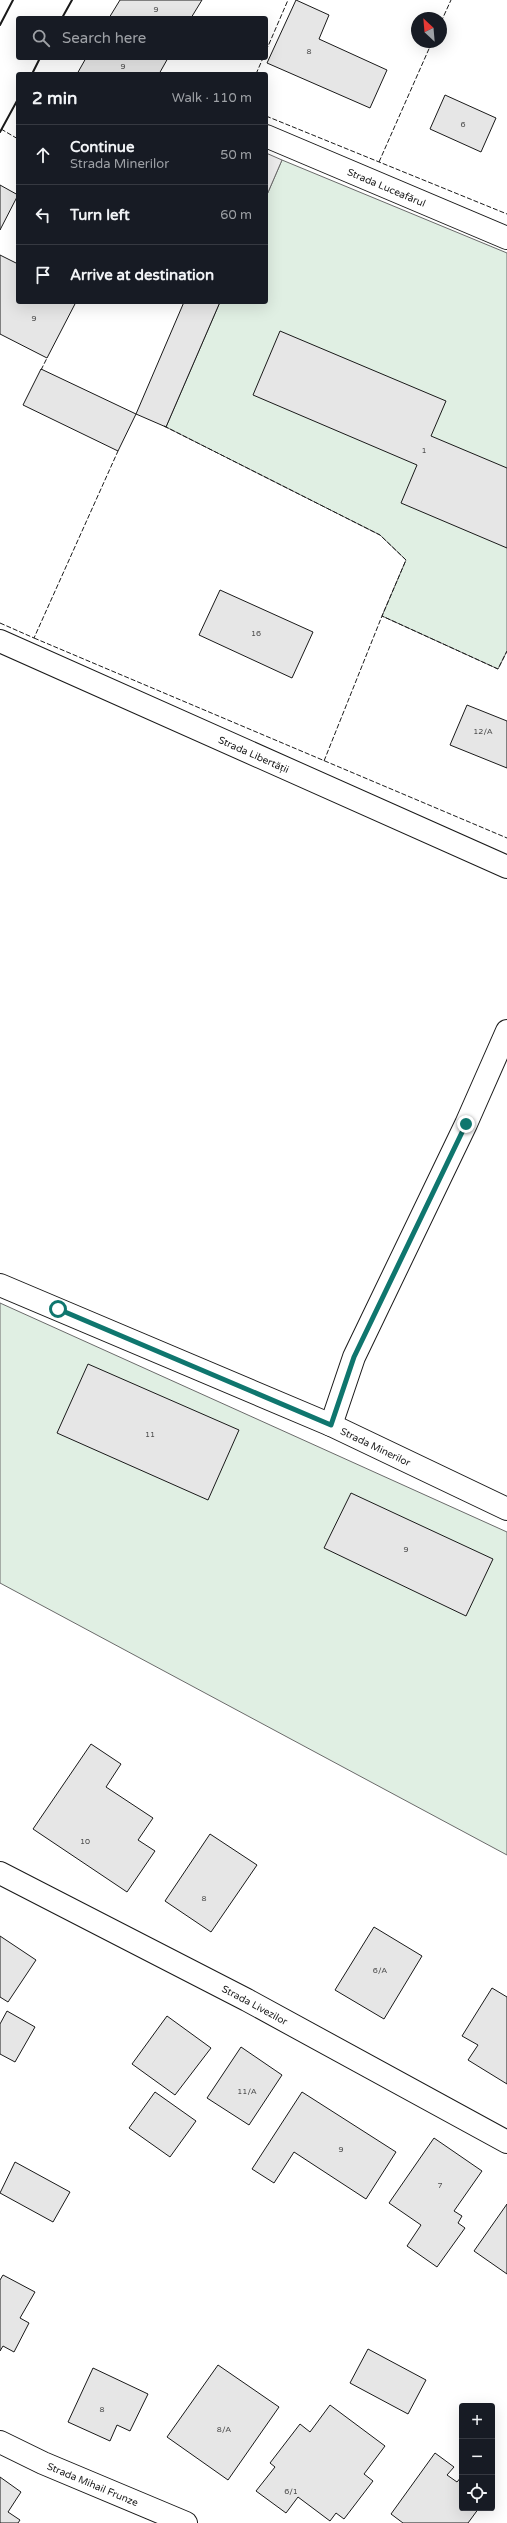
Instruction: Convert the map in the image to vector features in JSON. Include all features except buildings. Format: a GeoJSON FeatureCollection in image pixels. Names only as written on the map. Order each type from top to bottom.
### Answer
{"type":"FeatureCollection","features":[{"type":"Feature","properties":{"kind":"street","name":"Strada Luceafărul"},"geometry":{"type":"LineString","coordinates":[[268,137],[507,238]]}},
{"type":"Feature","properties":{"kind":"street","name":"Strada Libertății"},"geometry":{"type":"LineString","coordinates":[[0,641],[507,867]]}},
{"type":"Feature","properties":{"kind":"street"},"geometry":{"type":"LineString","coordinates":[[331,1425],[354,1357],[466,1124],[507,1031]]}},
{"type":"Feature","properties":{"kind":"street","name":"Strada Minerilor"},"geometry":{"type":"LineString","coordinates":[[0,1285],[331,1425],[507,1509]]}},
{"type":"Feature","properties":{"kind":"street","name":"Strada Livezilor"},"geometry":{"type":"LineString","coordinates":[[0,1874],[247,2000],[507,2142]]}},
{"type":"Feature","properties":{"kind":"street","name":"Strada Mihail Frunze"},"geometry":{"type":"LineString","coordinates":[[0,2442],[43,2463],[186,2523]]}},
{"type":"Feature","properties":{"kind":"green space"},"geometry":{"type":"Polygon","coordinates":[[[282,160],[507,253],[507,651],[498,669],[382,616],[406,560],[380,535],[166,427],[219,304],[268,304],[268,192],[282,160]]]}},
{"type":"Feature","properties":{"kind":"green space"},"geometry":{"type":"Polygon","coordinates":[[[0,1303],[507,1532],[507,1855],[0,1583],[0,1303]]]}},
{"type":"Feature","properties":{"kind":"shaded area"},"geometry":{"type":"Polygon","coordinates":[[[268,154],[282,160],[268,192],[268,154]]]}},
{"type":"Feature","properties":{"kind":"fence"},"geometry":{"type":"LineString","coordinates":[[268,46],[288,0]]}},
{"type":"Feature","properties":{"kind":"fence"},"geometry":{"type":"LineString","coordinates":[[446,12],[451,0]]}},
{"type":"Feature","properties":{"kind":"fence"},"geometry":{"type":"LineString","coordinates":[[379,162],[429,48]]}},
{"type":"Feature","properties":{"kind":"fence"},"geometry":{"type":"LineString","coordinates":[[257,72],[262,60]]}},
{"type":"Feature","properties":{"kind":"fence"},"geometry":{"type":"LineString","coordinates":[[268,117],[507,214]]}},
{"type":"Feature","properties":{"kind":"fence"},"geometry":{"type":"LineString","coordinates":[[1,129],[16,138]]}},
{"type":"Feature","properties":{"kind":"fence"},"geometry":{"type":"LineString","coordinates":[[41,370],[47,358]]}},
{"type":"Feature","properties":{"kind":"fence"},"geometry":{"type":"LineString","coordinates":[[164,426],[380,535],[406,560],[382,616],[498,669],[507,651]]}},
{"type":"Feature","properties":{"kind":"fence"},"geometry":{"type":"LineString","coordinates":[[0,623],[34,638],[118,451]]}},
{"type":"Feature","properties":{"kind":"fence"},"geometry":{"type":"LineString","coordinates":[[324,761],[382,616]]}},
{"type":"Feature","properties":{"kind":"fence"},"geometry":{"type":"LineString","coordinates":[[34,638],[507,838]]}},
{"type":"Feature","properties":{"kind":"wall"},"geometry":{"type":"LineString","coordinates":[[0,25],[13,0]]}},
{"type":"Feature","properties":{"kind":"wall"},"geometry":{"type":"LineString","coordinates":[[63,16],[72,0]]}},
{"type":"Feature","properties":{"kind":"wall"},"geometry":{"type":"LineString","coordinates":[[33,72],[39,60]]}},
{"type":"Feature","properties":{"kind":"wall"},"geometry":{"type":"LineString","coordinates":[[0,132],[16,103]]}},
{"type":"Feature","properties":{"kind":"route"},"geometry":{"type":"LineString","coordinates":[[58,1309],[331,1425],[354,1357],[466,1124]]}}]}
